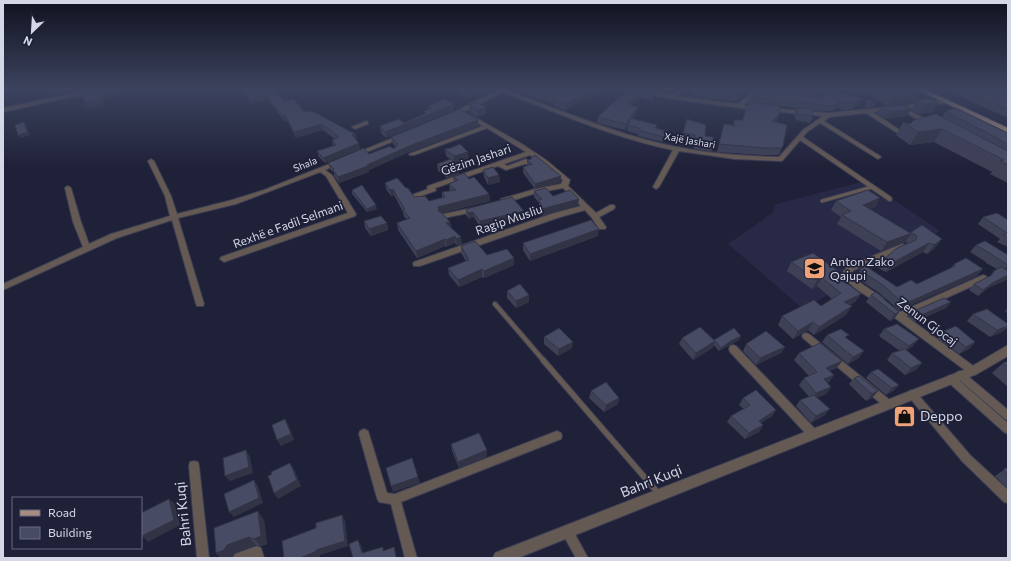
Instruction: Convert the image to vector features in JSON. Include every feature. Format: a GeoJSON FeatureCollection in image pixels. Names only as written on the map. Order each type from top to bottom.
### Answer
{"type":"FeatureCollection","features":[{"type":"Feature","properties":{"kind":"main road"},"geometry":{"type":"LineString","coordinates":[[975,115],[1008,131]]}},
{"type":"Feature","properties":{"kind":"main road"},"geometry":{"type":"LineString","coordinates":[[982,115],[1008,127]]}},
{"type":"Feature","properties":{"kind":"street"},"geometry":{"type":"LineString","coordinates":[[446,117],[450,115]]}},
{"type":"Feature","properties":{"kind":"street","name":"Gëzim Jashari"},"geometry":{"type":"LineString","coordinates":[[468,115],[529,153],[568,180],[564,186],[587,207],[602,227]]}},
{"type":"Feature","properties":{"kind":"street","name":"Xajë Jashari"},"geometry":{"type":"LineString","coordinates":[[569,115],[602,128],[677,149],[750,159],[781,159],[800,137],[828,115]]}},
{"type":"Feature","properties":{"kind":"street"},"geometry":{"type":"LineString","coordinates":[[872,115],[902,134]]}},
{"type":"Feature","properties":{"kind":"street"},"geometry":{"type":"LineString","coordinates":[[914,115],[936,127]]}},
{"type":"Feature","properties":{"kind":"street"},"geometry":{"type":"LineString","coordinates":[[820,121],[878,156]]}},
{"type":"Feature","properties":{"kind":"street"},"geometry":{"type":"LineString","coordinates":[[356,127],[366,123]]}},
{"type":"Feature","properties":{"kind":"street"},"geometry":{"type":"LineString","coordinates":[[412,154],[443,145],[487,126]]}},
{"type":"Feature","properties":{"kind":"street","name":"Shala"},"geometry":{"type":"LineString","coordinates":[[3,287],[87,248],[127,232],[174,217],[208,210],[266,191],[405,135]]}},
{"type":"Feature","properties":{"kind":"street"},"geometry":{"type":"LineString","coordinates":[[800,137],[889,199]]}},
{"type":"Feature","properties":{"kind":"street"},"geometry":{"type":"LineString","coordinates":[[656,187],[677,149]]}},
{"type":"Feature","properties":{"kind":"street","name":"Gëzim Jashari"},"geometry":{"type":"LineString","coordinates":[[418,201],[414,196],[433,190],[430,187],[470,177],[529,153]]}},
{"type":"Feature","properties":{"kind":"street"},"geometry":{"type":"LineString","coordinates":[[151,161],[168,196],[200,304]]}},
{"type":"Feature","properties":{"kind":"street"},"geometry":{"type":"LineString","coordinates":[[500,164],[506,168],[526,161],[528,163]]}},
{"type":"Feature","properties":{"kind":"street","name":"Rexhë e Fadil Selmani"},"geometry":{"type":"LineString","coordinates":[[224,259],[352,214],[329,175],[320,168]]}},
{"type":"Feature","properties":{"kind":"street"},"geometry":{"type":"LineString","coordinates":[[499,203],[535,192],[564,186]]}},
{"type":"Feature","properties":{"kind":"street"},"geometry":{"type":"LineString","coordinates":[[68,188],[77,222],[87,248]]}},
{"type":"Feature","properties":{"kind":"street","name":"Ragip Musliu"},"geometry":{"type":"LineString","coordinates":[[417,264],[547,219],[587,207]]}},
{"type":"Feature","properties":{"kind":"street"},"geometry":{"type":"LineString","coordinates":[[595,216],[612,207]]}},
{"type":"Feature","properties":{"kind":"street"},"geometry":{"type":"LineString","coordinates":[[444,216],[482,208]]}},
{"type":"Feature","properties":{"kind":"street","name":"Zenun Gjocaj"},"geometry":{"type":"LineString","coordinates":[[906,246],[851,268],[847,272],[847,275],[850,280],[874,295],[898,316],[961,375]]}},
{"type":"Feature","properties":{"kind":"street"},"geometry":{"type":"LineString","coordinates":[[898,316],[983,278]]}},
{"type":"Feature","properties":{"kind":"street"},"geometry":{"type":"LineString","coordinates":[[806,336],[888,404]]}},
{"type":"Feature","properties":{"kind":"street"},"geometry":{"type":"LineString","coordinates":[[733,349],[813,434]]}},
{"type":"Feature","properties":{"kind":"street","name":"Bahri Kuqi"},"geometry":{"type":"LineString","coordinates":[[500,558],[961,375],[1007,352]]}},
{"type":"Feature","properties":{"kind":"street"},"geometry":{"type":"LineString","coordinates":[[961,375],[1008,416]]}},
{"type":"Feature","properties":{"kind":"street"},"geometry":{"type":"LineString","coordinates":[[961,375],[1008,429]]}},
{"type":"Feature","properties":{"kind":"street"},"geometry":{"type":"LineString","coordinates":[[912,394],[966,458],[1008,498]]}},
{"type":"Feature","properties":{"kind":"street"},"geometry":{"type":"LineString","coordinates":[[364,434],[383,498],[395,499],[557,436]]}},
{"type":"Feature","properties":{"kind":"street","name":"Bahri Kuqi"},"geometry":{"type":"LineString","coordinates":[[194,466],[203,558]]}},
{"type":"Feature","properties":{"kind":"street"},"geometry":{"type":"LineString","coordinates":[[395,499],[411,558]]}},
{"type":"Feature","properties":{"kind":"street"},"geometry":{"type":"LineString","coordinates":[[567,531],[582,558]]}},
{"type":"Feature","properties":{"kind":"street"},"geometry":{"type":"LineString","coordinates":[[239,558],[257,552],[258,558]]}},
{"type":"Feature","properties":{"kind":"lane"},"geometry":{"type":"LineString","coordinates":[[822,201],[872,187]]}},
{"type":"Feature","properties":{"kind":"lane"},"geometry":{"type":"LineString","coordinates":[[495,304],[660,494]]}},
{"type":"Feature","properties":{"kind":"shaded area","name":"Anton Zako Qajupi"},"geometry":{"type":"Polygon","coordinates":[[[866,181],[940,231],[803,309],[728,244],[772,213],[776,204],[866,181]]]}},
{"type":"Feature","properties":{"kind":"building"},"geometry":{"type":"Polygon","coordinates":[[[285,115],[320,115],[355,134],[352,135],[359,143],[323,158],[317,151],[336,145],[332,140],[339,137],[322,124],[294,132],[285,115]]]}},
{"type":"Feature","properties":{"kind":"building"},"geometry":{"type":"Polygon","coordinates":[[[422,115],[426,115],[385,132],[380,126],[399,119],[404,123],[422,115]]]}},
{"type":"Feature","properties":{"kind":"building"},"geometry":{"type":"Polygon","coordinates":[[[445,115],[470,115],[478,120],[409,146],[367,165],[368,166],[338,177],[333,170],[334,169],[328,163],[364,148],[369,154],[390,146],[394,149],[398,144],[391,137],[445,115]]]}},
{"type":"Feature","properties":{"kind":"building"},"geometry":{"type":"Polygon","coordinates":[[[600,115],[632,115],[626,124],[598,117],[600,115]]]}},
{"type":"Feature","properties":{"kind":"building"},"geometry":{"type":"Polygon","coordinates":[[[744,115],[779,115],[772,121],[787,125],[783,146],[781,148],[765,148],[719,144],[724,124],[735,126],[734,120],[743,120],[744,115]]]}},
{"type":"Feature","properties":{"kind":"building"},"geometry":{"type":"Polygon","coordinates":[[[932,115],[938,115],[1008,151],[1008,165],[1000,161],[1004,160],[942,129],[918,132],[903,122],[910,124],[914,120],[932,115]]]}},
{"type":"Feature","properties":{"kind":"building"},"geometry":{"type":"Polygon","coordinates":[[[954,115],[971,115],[1008,133],[1008,144],[954,115]]]}},
{"type":"Feature","properties":{"kind":"building"},"geometry":{"type":"Polygon","coordinates":[[[630,118],[657,125],[655,128],[667,131],[664,137],[639,130],[639,128],[628,125],[630,118]]]}},
{"type":"Feature","properties":{"kind":"building"},"geometry":{"type":"Polygon","coordinates":[[[687,119],[706,125],[705,136],[713,137],[714,144],[696,142],[695,135],[683,133],[687,119]]]}},
{"type":"Feature","properties":{"kind":"building"},"geometry":{"type":"Polygon","coordinates":[[[24,122],[27,132],[18,135],[15,125],[24,122]]]}},
{"type":"Feature","properties":{"kind":"building"},"geometry":{"type":"Polygon","coordinates":[[[460,144],[468,152],[454,156],[445,149],[451,148],[460,144]]]}},
{"type":"Feature","properties":{"kind":"building"},"geometry":{"type":"Polygon","coordinates":[[[535,155],[561,176],[535,184],[523,167],[532,164],[527,160],[531,159],[535,155]]]}},
{"type":"Feature","properties":{"kind":"building"},"geometry":{"type":"Polygon","coordinates":[[[451,159],[459,167],[446,171],[437,164],[451,159]]]}},
{"type":"Feature","properties":{"kind":"building"},"geometry":{"type":"Polygon","coordinates":[[[493,167],[499,175],[488,178],[483,170],[493,167]]]}},
{"type":"Feature","properties":{"kind":"building"},"geometry":{"type":"Polygon","coordinates":[[[464,173],[469,179],[474,177],[489,194],[438,207],[439,212],[442,213],[450,222],[446,223],[461,237],[456,239],[455,236],[446,240],[445,239],[416,251],[397,223],[410,218],[403,210],[405,210],[393,189],[390,190],[385,183],[397,178],[406,188],[408,188],[414,197],[425,196],[429,201],[445,197],[442,192],[456,190],[449,184],[458,180],[453,177],[464,173]]]}},
{"type":"Feature","properties":{"kind":"building"},"geometry":{"type":"Polygon","coordinates":[[[362,185],[376,205],[367,209],[352,190],[362,185]]]}},
{"type":"Feature","properties":{"kind":"building"},"geometry":{"type":"Polygon","coordinates":[[[546,188],[553,196],[570,190],[579,199],[542,209],[539,200],[542,199],[534,191],[546,188]]]}},
{"type":"Feature","properties":{"kind":"building"},"geometry":{"type":"Polygon","coordinates":[[[868,190],[880,198],[863,205],[910,233],[922,225],[942,239],[934,245],[929,243],[892,263],[884,259],[897,248],[916,240],[917,236],[912,233],[887,242],[842,215],[851,211],[836,201],[868,190]]]}},
{"type":"Feature","properties":{"kind":"building"},"geometry":{"type":"Polygon","coordinates":[[[512,197],[524,211],[480,221],[473,212],[468,213],[466,209],[512,197]]]}},
{"type":"Feature","properties":{"kind":"building"},"geometry":{"type":"Polygon","coordinates":[[[997,213],[1008,220],[1008,237],[1003,235],[1007,233],[983,217],[997,213]]]}},
{"type":"Feature","properties":{"kind":"building"},"geometry":{"type":"Polygon","coordinates":[[[381,216],[387,223],[369,229],[364,221],[381,216]]]}},
{"type":"Feature","properties":{"kind":"building"},"geometry":{"type":"Polygon","coordinates":[[[591,220],[599,229],[530,254],[523,243],[591,220]]]}},
{"type":"Feature","properties":{"kind":"building"},"geometry":{"type":"Polygon","coordinates":[[[475,241],[487,255],[507,249],[514,258],[484,271],[482,269],[458,280],[448,268],[469,260],[461,246],[475,241]]]}},
{"type":"Feature","properties":{"kind":"building"},"geometry":{"type":"Polygon","coordinates":[[[985,241],[1008,255],[1008,265],[976,245],[985,241]]]}},
{"type":"Feature","properties":{"kind":"building"},"geometry":{"type":"Polygon","coordinates":[[[813,253],[838,271],[833,273],[861,294],[844,302],[852,306],[819,327],[813,322],[798,331],[782,316],[814,300],[821,306],[841,293],[822,278],[817,280],[791,262],[813,253]]]}},
{"type":"Feature","properties":{"kind":"building"},"geometry":{"type":"Polygon","coordinates":[[[966,258],[983,269],[904,304],[883,285],[860,270],[864,265],[897,287],[911,280],[917,284],[955,266],[954,264],[966,258]]]}},
{"type":"Feature","properties":{"kind":"building"},"geometry":{"type":"Polygon","coordinates":[[[1001,267],[1008,271],[1008,275],[994,282],[983,290],[974,284],[992,275],[994,271],[1001,267]]]}},
{"type":"Feature","properties":{"kind":"building"},"geometry":{"type":"Polygon","coordinates":[[[520,284],[529,295],[516,301],[507,291],[520,284]]]}},
{"type":"Feature","properties":{"kind":"building"},"geometry":{"type":"Polygon","coordinates":[[[876,292],[899,312],[895,314],[871,295],[876,292]]]}},
{"type":"Feature","properties":{"kind":"building"},"geometry":{"type":"Polygon","coordinates":[[[944,298],[951,302],[919,316],[912,312],[944,298]]]}},
{"type":"Feature","properties":{"kind":"building"},"geometry":{"type":"Polygon","coordinates":[[[987,309],[1008,324],[1008,326],[997,330],[973,314],[987,309]]]}},
{"type":"Feature","properties":{"kind":"building"},"geometry":{"type":"Polygon","coordinates":[[[897,324],[919,339],[909,346],[884,329],[897,324]]]}},
{"type":"Feature","properties":{"kind":"building"},"geometry":{"type":"Polygon","coordinates":[[[956,326],[975,342],[966,347],[944,331],[956,326]]]}},
{"type":"Feature","properties":{"kind":"building"},"geometry":{"type":"Polygon","coordinates":[[[700,327],[715,341],[696,353],[682,338],[700,327]]]}},
{"type":"Feature","properties":{"kind":"building"},"geometry":{"type":"Polygon","coordinates":[[[559,328],[573,342],[559,349],[544,337],[559,328]]]}},
{"type":"Feature","properties":{"kind":"building"},"geometry":{"type":"Polygon","coordinates":[[[734,328],[741,336],[721,348],[714,340],[734,328]]]}},
{"type":"Feature","properties":{"kind":"building"},"geometry":{"type":"Polygon","coordinates":[[[841,329],[849,335],[845,337],[864,351],[853,357],[827,335],[841,329]]]}},
{"type":"Feature","properties":{"kind":"building"},"geometry":{"type":"Polygon","coordinates":[[[766,331],[785,347],[760,358],[746,344],[766,331]]]}},
{"type":"Feature","properties":{"kind":"building"},"geometry":{"type":"Polygon","coordinates":[[[820,343],[842,361],[826,368],[834,375],[824,379],[831,387],[816,393],[804,378],[817,372],[799,353],[820,343]]]}},
{"type":"Feature","properties":{"kind":"building"},"geometry":{"type":"Polygon","coordinates":[[[905,349],[922,363],[911,368],[892,353],[905,349]]]}},
{"type":"Feature","properties":{"kind":"building"},"geometry":{"type":"Polygon","coordinates":[[[1008,361],[1008,367],[1003,363],[1008,361]]]}},
{"type":"Feature","properties":{"kind":"building"},"geometry":{"type":"Polygon","coordinates":[[[878,369],[899,385],[892,388],[871,372],[878,369]]]}},
{"type":"Feature","properties":{"kind":"building"},"geometry":{"type":"Polygon","coordinates":[[[859,376],[878,391],[872,394],[854,378],[859,376]]]}},
{"type":"Feature","properties":{"kind":"building"},"geometry":{"type":"Polygon","coordinates":[[[606,382],[619,398],[606,405],[591,391],[606,382]]]}},
{"type":"Feature","properties":{"kind":"building"},"geometry":{"type":"Polygon","coordinates":[[[756,390],[776,410],[759,421],[763,425],[749,433],[731,416],[750,405],[743,398],[756,390]]]}},
{"type":"Feature","properties":{"kind":"building"},"geometry":{"type":"Polygon","coordinates":[[[814,395],[830,409],[816,416],[800,400],[814,395]]]}},
{"type":"Feature","properties":{"kind":"building"},"geometry":{"type":"Polygon","coordinates":[[[285,419],[291,434],[277,440],[272,425],[285,419]]]}},
{"type":"Feature","properties":{"kind":"building"},"geometry":{"type":"Polygon","coordinates":[[[479,433],[487,450],[458,462],[451,444],[479,433]]]}},
{"type":"Feature","properties":{"kind":"building"},"geometry":{"type":"Polygon","coordinates":[[[246,450],[249,467],[225,476],[223,458],[246,450]]]}},
{"type":"Feature","properties":{"kind":"building"},"geometry":{"type":"Polygon","coordinates":[[[412,458],[418,477],[391,486],[386,468],[412,458]]]}},
{"type":"Feature","properties":{"kind":"building"},"geometry":{"type":"Polygon","coordinates":[[[290,463],[297,480],[274,493],[268,476],[272,474],[271,472],[290,463]]]}},
{"type":"Feature","properties":{"kind":"building"},"geometry":{"type":"Polygon","coordinates":[[[1008,467],[1008,474],[1003,470],[1008,467]]]}},
{"type":"Feature","properties":{"kind":"building"},"geometry":{"type":"Polygon","coordinates":[[[254,480],[259,498],[229,512],[224,494],[254,480]]]}},
{"type":"Feature","properties":{"kind":"building"},"geometry":{"type":"Polygon","coordinates":[[[169,499],[174,520],[142,536],[142,512],[169,499]]]}},
{"type":"Feature","properties":{"kind":"building"},"geometry":{"type":"Polygon","coordinates":[[[258,511],[261,536],[254,539],[249,537],[227,545],[224,550],[216,553],[214,528],[258,511]]]}},
{"type":"Feature","properties":{"kind":"building"},"geometry":{"type":"Polygon","coordinates":[[[342,515],[345,541],[316,550],[317,551],[300,558],[284,558],[282,541],[316,528],[316,523],[342,515]]]}},
{"type":"Feature","properties":{"kind":"building"},"geometry":{"type":"Polygon","coordinates":[[[358,540],[362,553],[383,547],[383,551],[394,547],[396,558],[353,558],[349,544],[358,540]]]}},
{"type":"Feature","properties":{"kind":"place","name":"Anton Zako Qajupi"},"geometry":{"type":"Point","coordinates":[815,269]}},
{"type":"Feature","properties":{"kind":"place","name":"Deppo"},"geometry":{"type":"Point","coordinates":[905,416]}}]}
